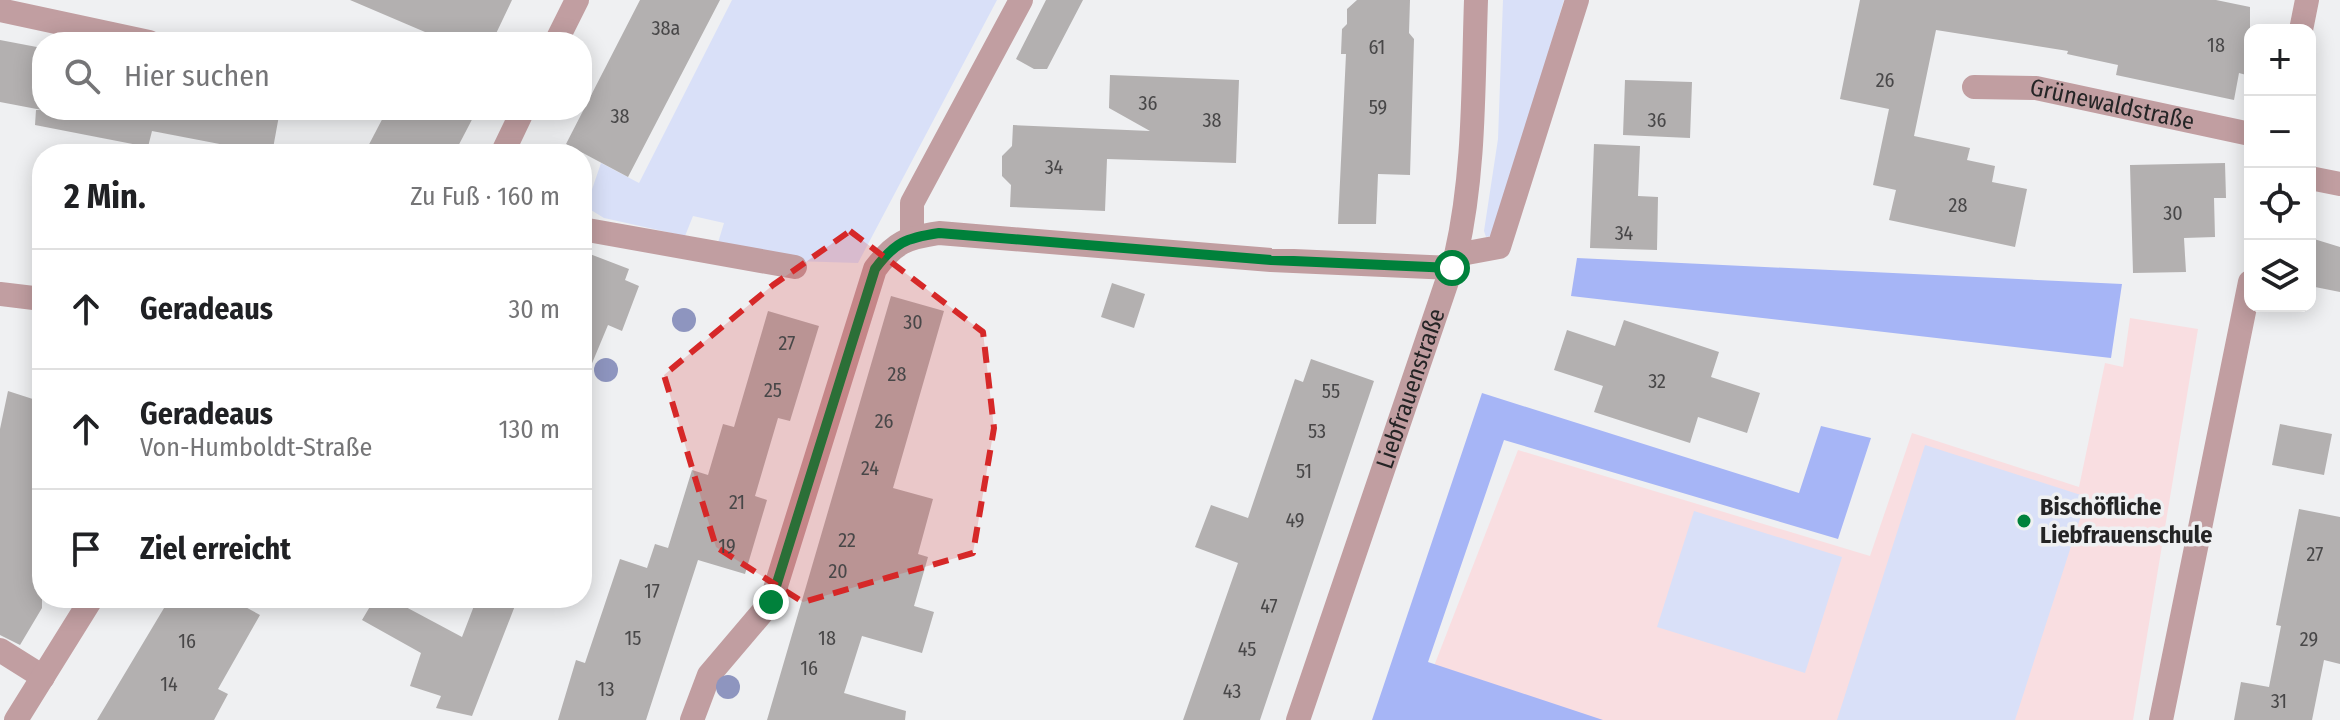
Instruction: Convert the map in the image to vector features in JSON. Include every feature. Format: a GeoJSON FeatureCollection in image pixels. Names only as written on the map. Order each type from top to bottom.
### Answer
{"type":"FeatureCollection","features":[{"type":"Feature","properties":{"kind":"street"},"geometry":{"type":"LineString","coordinates":[[561,32],[577,0]]}},
{"type":"Feature","properties":{"kind":"street"},"geometry":{"type":"LineString","coordinates":[[912,237],[912,203],[1021,0]]}},
{"type":"Feature","properties":{"kind":"street","name":"Liebfrauenstraße"},"geometry":{"type":"LineString","coordinates":[[1298,720],[1454,262],[1466,210],[1470,171],[1476,0]]}},
{"type":"Feature","properties":{"kind":"street"},"geometry":{"type":"LineString","coordinates":[[692,720],[709,675],[771,602],[875,269],[891,248],[912,237],[939,233],[1271,260],[1454,262],[1499,247],[1577,0]]}},
{"type":"Feature","properties":{"kind":"street"},"geometry":{"type":"LineString","coordinates":[[2302,24],[2307,0]]}},
{"type":"Feature","properties":{"kind":"street"},"geometry":{"type":"LineString","coordinates":[[0,10],[102,32]]}},
{"type":"Feature","properties":{"kind":"street","name":"Grünewaldstraße"},"geometry":{"type":"LineString","coordinates":[[1974,87],[2036,88],[2244,133]]}},
{"type":"Feature","properties":{"kind":"street"},"geometry":{"type":"LineString","coordinates":[[507,144],[518,120]]}},
{"type":"Feature","properties":{"kind":"street"},"geometry":{"type":"LineString","coordinates":[[2316,179],[2340,184]]}},
{"type":"Feature","properties":{"kind":"street"},"geometry":{"type":"LineString","coordinates":[[592,231],[795,267]]}},
{"type":"Feature","properties":{"kind":"street"},"geometry":{"type":"LineString","coordinates":[[0,294],[32,298]]}},
{"type":"Feature","properties":{"kind":"street"},"geometry":{"type":"LineString","coordinates":[[2161,720],[2244,312]]}},
{"type":"Feature","properties":{"kind":"street"},"geometry":{"type":"LineString","coordinates":[[16,720],[86,608]]}},
{"type":"Feature","properties":{"kind":"street"},"geometry":{"type":"LineString","coordinates":[[0,650],[43,677]]}},
{"type":"Feature","properties":{"kind":"highlighted area"},"geometry":{"type":"Polygon","coordinates":[[[850,231],[983,332],[994,428],[973,553],[803,602],[716,547],[664,375],[773,285],[850,231]]]}},
{"type":"Feature","properties":{"kind":"shaded area"},"geometry":{"type":"Polygon","coordinates":[[[732,0],[997,0],[858,263],[794,261],[717,246],[724,223],[693,216],[685,236],[604,218],[592,211],[592,189],[601,163],[639,183],[732,0]]]}},
{"type":"Feature","properties":{"kind":"shaded area"},"geometry":{"type":"Polygon","coordinates":[[[1503,0],[1564,0],[1494,235],[1486,237],[1484,231],[1498,139],[1503,0]]]}},
{"type":"Feature","properties":{"kind":"shaded area"},"geometry":{"type":"Polygon","coordinates":[[[1577,258],[2122,284],[2111,358],[1571,296],[1577,258]]]}},
{"type":"Feature","properties":{"kind":"shaded area","name":"Bischöfliche Liebfrauenschule"},"geometry":{"type":"Polygon","coordinates":[[[2130,318],[2198,329],[2133,720],[1413,720],[1518,450],[1870,556],[1912,433],[2079,487],[2105,363],[2123,367],[2130,318]]]}},
{"type":"Feature","properties":{"kind":"shaded area"},"geometry":{"type":"Polygon","coordinates":[[[1482,393],[1799,493],[1821,426],[1871,438],[1838,539],[1504,440],[1428,662],[1603,720],[1372,720],[1482,393]]]}},
{"type":"Feature","properties":{"kind":"shaded area"},"geometry":{"type":"Polygon","coordinates":[[[1925,445],[2087,497],[2015,720],[1837,720],[1925,445]]]}},
{"type":"Feature","properties":{"kind":"shaded area"},"geometry":{"type":"Polygon","coordinates":[[[1694,511],[1842,557],[1805,673],[1657,627],[1694,511]]]}},
{"type":"Feature","properties":{"kind":"building"},"geometry":{"type":"Polygon","coordinates":[[[350,0],[512,0],[497,32],[425,32],[350,0]]]}},
{"type":"Feature","properties":{"kind":"building"},"geometry":{"type":"Polygon","coordinates":[[[640,0],[720,0],[628,177],[592,158],[592,144],[566,144],[578,120],[592,120],[592,93],[640,0]]]}},
{"type":"Feature","properties":{"kind":"building"},"geometry":{"type":"Polygon","coordinates":[[[1046,0],[1083,0],[1047,69],[1034,69],[1016,59],[1046,0]]]}},
{"type":"Feature","properties":{"kind":"building"},"geometry":{"type":"Polygon","coordinates":[[[1357,0],[1410,0],[1409,33],[1414,39],[1410,175],[1378,174],[1376,224],[1338,224],[1346,54],[1341,54],[1342,29],[1347,24],[1347,9],[1357,0]]]}},
{"type":"Feature","properties":{"kind":"building"},"geometry":{"type":"Polygon","coordinates":[[[1860,0],[2216,0],[2250,7],[2250,24],[2244,24],[2244,74],[2239,73],[2234,100],[2116,75],[2118,65],[2067,54],[2068,51],[1936,30],[1914,136],[1970,148],[1967,160],[1995,166],[1992,182],[2027,189],[2015,247],[1889,220],[1896,190],[1873,185],[1889,109],[1840,99],[1860,0]]]}},
{"type":"Feature","properties":{"kind":"building"},"geometry":{"type":"Polygon","coordinates":[[[0,40],[32,46],[32,108],[0,102],[0,40]]]}},
{"type":"Feature","properties":{"kind":"building"},"geometry":{"type":"Polygon","coordinates":[[[1110,75],[1239,80],[1236,163],[1107,159],[1105,211],[1010,207],[1011,185],[1002,176],[1002,156],[1012,146],[1013,125],[1150,131],[1109,108],[1110,75]]]}},
{"type":"Feature","properties":{"kind":"building"},"geometry":{"type":"Polygon","coordinates":[[[1625,80],[1692,82],[1690,138],[1623,135],[1625,80]]]}},
{"type":"Feature","properties":{"kind":"building"},"geometry":{"type":"Polygon","coordinates":[[[35,120],[278,120],[274,144],[220,144],[152,131],[149,144],[133,144],[35,125],[35,120]]]}},
{"type":"Feature","properties":{"kind":"building"},"geometry":{"type":"Polygon","coordinates":[[[382,120],[472,120],[459,144],[369,144],[382,120]]]}},
{"type":"Feature","properties":{"kind":"building"},"geometry":{"type":"Polygon","coordinates":[[[1594,144],[1640,146],[1638,196],[1658,197],[1657,250],[1590,248],[1594,144]]]}},
{"type":"Feature","properties":{"kind":"building"},"geometry":{"type":"Polygon","coordinates":[[[2225,163],[2226,198],[2214,198],[2215,237],[2184,238],[2186,272],[2133,273],[2130,165],[2225,163]]]}},
{"type":"Feature","properties":{"kind":"building"},"geometry":{"type":"Polygon","coordinates":[[[2316,240],[2340,247],[2340,292],[2316,287],[2316,240]]]}},
{"type":"Feature","properties":{"kind":"building"},"geometry":{"type":"Polygon","coordinates":[[[592,255],[629,269],[625,280],[639,286],[622,331],[608,325],[592,363],[592,255]]]}},
{"type":"Feature","properties":{"kind":"building"},"geometry":{"type":"Polygon","coordinates":[[[1112,283],[1145,294],[1134,328],[1101,317],[1112,283]]]}},
{"type":"Feature","properties":{"kind":"building"},"geometry":{"type":"Polygon","coordinates":[[[891,296],[944,311],[893,488],[933,499],[918,554],[928,557],[914,606],[934,612],[922,653],[862,636],[844,693],[906,711],[905,720],[767,720],[891,296]]]}},
{"type":"Feature","properties":{"kind":"building"},"geometry":{"type":"Polygon","coordinates":[[[768,311],[819,326],[790,421],[778,418],[755,496],[767,500],[745,574],[698,560],[646,720],[558,720],[576,660],[585,663],[620,559],[647,568],[655,544],[668,548],[692,470],[708,475],[723,424],[734,427],[768,311]]]}},
{"type":"Feature","properties":{"kind":"building"},"geometry":{"type":"Polygon","coordinates":[[[1624,320],[1719,352],[1711,377],[1760,393],[1747,433],[1698,417],[1690,443],[1594,412],[1603,386],[1554,370],[1567,330],[1615,346],[1624,320]]]}},
{"type":"Feature","properties":{"kind":"building"},"geometry":{"type":"Polygon","coordinates":[[[1311,359],[1374,381],[1260,720],[1183,720],[1238,563],[1195,547],[1211,505],[1248,518],[1295,379],[1303,382],[1311,359]]]}},
{"type":"Feature","properties":{"kind":"building"},"geometry":{"type":"Polygon","coordinates":[[[8,391],[32,399],[32,608],[42,608],[20,645],[0,635],[0,429],[8,391]]]}},
{"type":"Feature","properties":{"kind":"building"},"geometry":{"type":"Polygon","coordinates":[[[2280,424],[2332,434],[2324,475],[2272,465],[2280,424]]]}},
{"type":"Feature","properties":{"kind":"building"},"geometry":{"type":"Polygon","coordinates":[[[2299,509],[2340,517],[2340,664],[2324,660],[2312,720],[2234,720],[2241,682],[2269,687],[2281,626],[2276,625],[2299,509]]]}},
{"type":"Feature","properties":{"kind":"building"},"geometry":{"type":"Polygon","coordinates":[[[164,608],[247,608],[260,615],[218,689],[228,694],[214,720],[97,720],[164,608]]]}},
{"type":"Feature","properties":{"kind":"building"},"geometry":{"type":"Polygon","coordinates":[[[369,608],[408,608],[462,637],[473,608],[514,608],[472,716],[436,708],[441,696],[410,686],[421,653],[362,620],[369,608]]]}},
{"type":"Feature","properties":{"kind":"place","name":"Bischöfliche Liebfrauenschule"},"geometry":{"type":"Point","coordinates":[2024,521]}},
{"type":"Feature","properties":{"kind":"route"},"geometry":{"type":"LineString","coordinates":[[771,602],[875,269],[891,248],[912,237],[939,233],[1271,260],[1452,268]]}}]}
